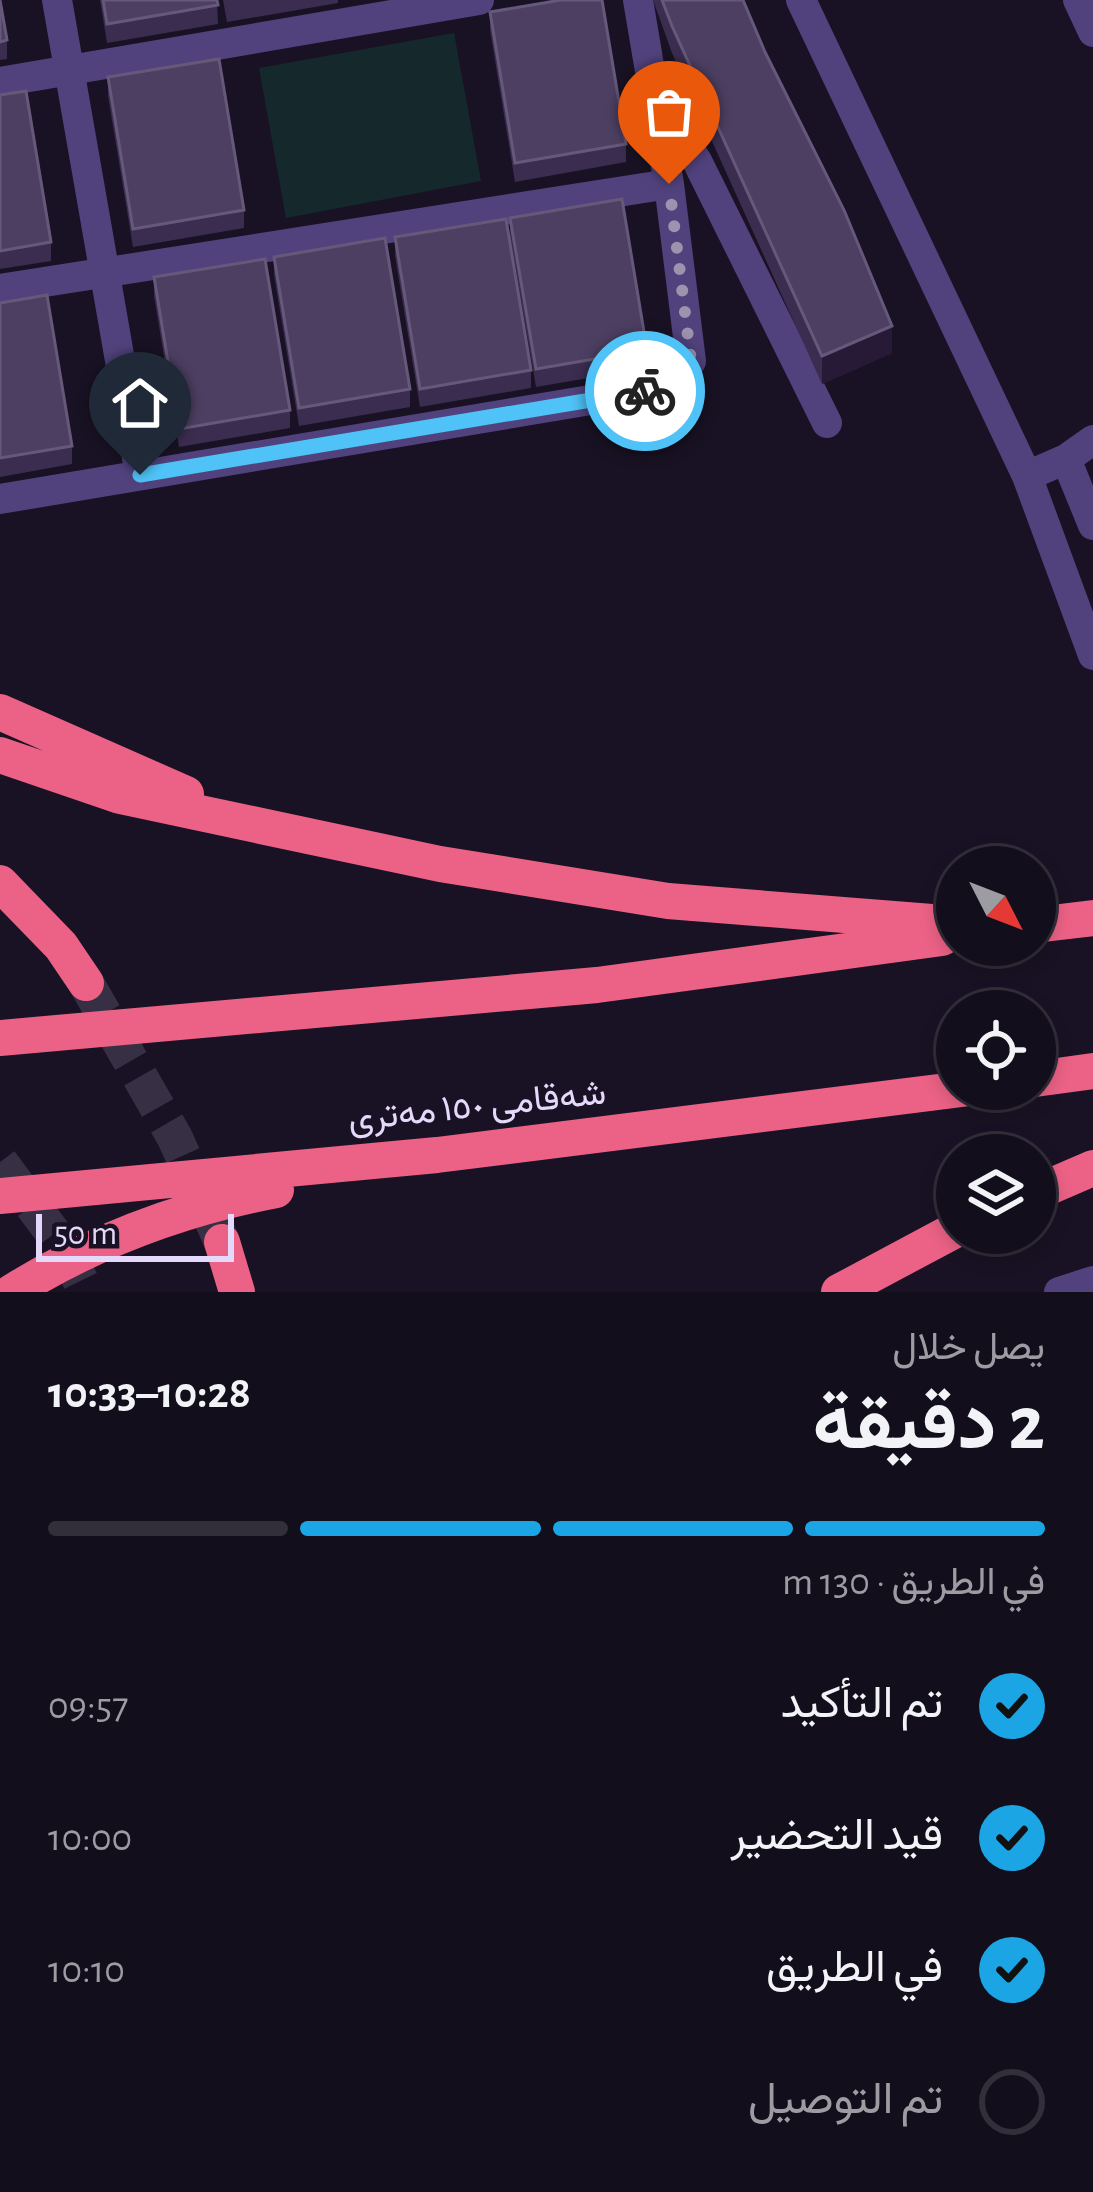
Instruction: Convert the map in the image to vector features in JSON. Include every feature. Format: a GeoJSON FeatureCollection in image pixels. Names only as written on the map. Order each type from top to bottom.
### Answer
{"type":"FeatureCollection","features":[{"type":"Feature","properties":{"kind":"highway"},"geometry":{"type":"LineString","coordinates":[[0,712],[244,820]]}},
{"type":"Feature","properties":{"kind":"highway"},"geometry":{"type":"LineString","coordinates":[[0,755],[120,796],[440,864],[668,901],[936,922]]}},
{"type":"Feature","properties":{"kind":"highway"},"geometry":{"type":"LineString","coordinates":[[0,883],[61,946],[86,983]]}},
{"type":"Feature","properties":{"kind":"highway"},"geometry":{"type":"LineString","coordinates":[[1056,923],[1093,918]]}},
{"type":"Feature","properties":{"kind":"highway"},"geometry":{"type":"LineString","coordinates":[[0,1038],[597,985],[936,939]]}},
{"type":"Feature","properties":{"kind":"highway"},"geometry":{"type":"LineString","coordinates":[[1056,1076],[1093,1071]]}},
{"type":"Feature","properties":{"kind":"highway","name":"شەقامی ١٥٠ مەتری"},"geometry":{"type":"LineString","coordinates":[[0,1196],[436,1155],[936,1092]]}},
{"type":"Feature","properties":{"kind":"highway"},"geometry":{"type":"LineString","coordinates":[[12,1292],[69,1260],[182,1212],[436,1155]]}},
{"type":"Feature","properties":{"kind":"highway"},"geometry":{"type":"LineString","coordinates":[[1056,1183],[1093,1168]]}},
{"type":"Feature","properties":{"kind":"highway"},"geometry":{"type":"LineString","coordinates":[[839,1292],[936,1240]]}},
{"type":"Feature","properties":{"kind":"highway"},"geometry":{"type":"LineString","coordinates":[[222,1242],[237,1292]]}},
{"type":"Feature","properties":{"kind":"street"},"geometry":{"type":"LineString","coordinates":[[57,0],[140,475]]}},
{"type":"Feature","properties":{"kind":"street"},"geometry":{"type":"LineString","coordinates":[[0,82],[479,0]]}},
{"type":"Feature","properties":{"kind":"street"},"geometry":{"type":"LineString","coordinates":[[638,0],[654,92],[697,161],[827,423]]}},
{"type":"Feature","properties":{"kind":"street"},"geometry":{"type":"LineString","coordinates":[[800,0],[1028,476],[1093,655]]}},
{"type":"Feature","properties":{"kind":"street"},"geometry":{"type":"LineString","coordinates":[[1078,0],[1093,32]]}},
{"type":"Feature","properties":{"kind":"street"},"geometry":{"type":"LineString","coordinates":[[0,499],[672,386],[691,361],[650,68]]}},
{"type":"Feature","properties":{"kind":"street"},"geometry":{"type":"LineString","coordinates":[[0,289],[669,184]]}},
{"type":"Feature","properties":{"kind":"street"},"geometry":{"type":"LineString","coordinates":[[1028,476],[1093,440]]}},
{"type":"Feature","properties":{"kind":"street"},"geometry":{"type":"LineString","coordinates":[[1066,459],[1093,525]]}},
{"type":"Feature","properties":{"kind":"street"},"geometry":{"type":"LineString","coordinates":[[1059,1292],[1093,1281]]}},
{"type":"Feature","properties":{"kind":"green space"},"geometry":{"type":"Polygon","coordinates":[[[454,33],[481,181],[286,218],[259,68],[454,33]]]}},
{"type":"Feature","properties":{"kind":"building"},"geometry":{"type":"Polygon","coordinates":[[[0,0],[7,40],[0,42],[0,0]]]}},
{"type":"Feature","properties":{"kind":"building"},"geometry":{"type":"Polygon","coordinates":[[[103,0],[217,0],[218,5],[107,24],[103,0]]]}},
{"type":"Feature","properties":{"kind":"building"},"geometry":{"type":"Polygon","coordinates":[[[561,0],[602,0],[626,144],[515,163],[490,12],[561,0]]]}},
{"type":"Feature","properties":{"kind":"building"},"geometry":{"type":"Polygon","coordinates":[[[662,0],[743,0],[844,210],[892,326],[822,356],[662,0]]]}},
{"type":"Feature","properties":{"kind":"building"},"geometry":{"type":"Polygon","coordinates":[[[219,59],[244,210],[133,229],[108,77],[219,59]]]}},
{"type":"Feature","properties":{"kind":"building"},"geometry":{"type":"Polygon","coordinates":[[[26,91],[51,242],[0,251],[0,95],[26,91]]]}},
{"type":"Feature","properties":{"kind":"building"},"geometry":{"type":"Polygon","coordinates":[[[622,199],[647,350],[536,369],[510,218],[622,199]]]}},
{"type":"Feature","properties":{"kind":"building"},"geometry":{"type":"Polygon","coordinates":[[[506,219],[531,370],[420,389],[395,237],[506,219]]]}},
{"type":"Feature","properties":{"kind":"building"},"geometry":{"type":"Polygon","coordinates":[[[385,238],[410,389],[299,408],[274,257],[385,238]]]}},
{"type":"Feature","properties":{"kind":"building"},"geometry":{"type":"Polygon","coordinates":[[[265,259],[290,410],[179,429],[154,277],[265,259]]]}},
{"type":"Feature","properties":{"kind":"building"},"geometry":{"type":"Polygon","coordinates":[[[47,295],[72,446],[0,458],[0,303],[47,295]]]}},
{"type":"Feature","properties":{"kind":"tunnel"},"geometry":{"type":"LineString","coordinates":[[86,983],[175,1138],[222,1242]]}},
{"type":"Feature","properties":{"kind":"tunnel"},"geometry":{"type":"LineString","coordinates":[[0,1162],[65,1249],[86,1292]]}},
{"type":"Feature","properties":{"kind":"way so far"},"geometry":{"type":"LineString","coordinates":[[645,391],[672,386],[688,371],[691,361],[669,184]]}},
{"type":"Feature","properties":{"kind":"route"},"geometry":{"type":"LineString","coordinates":[[140,475],[645,391]]}}]}
